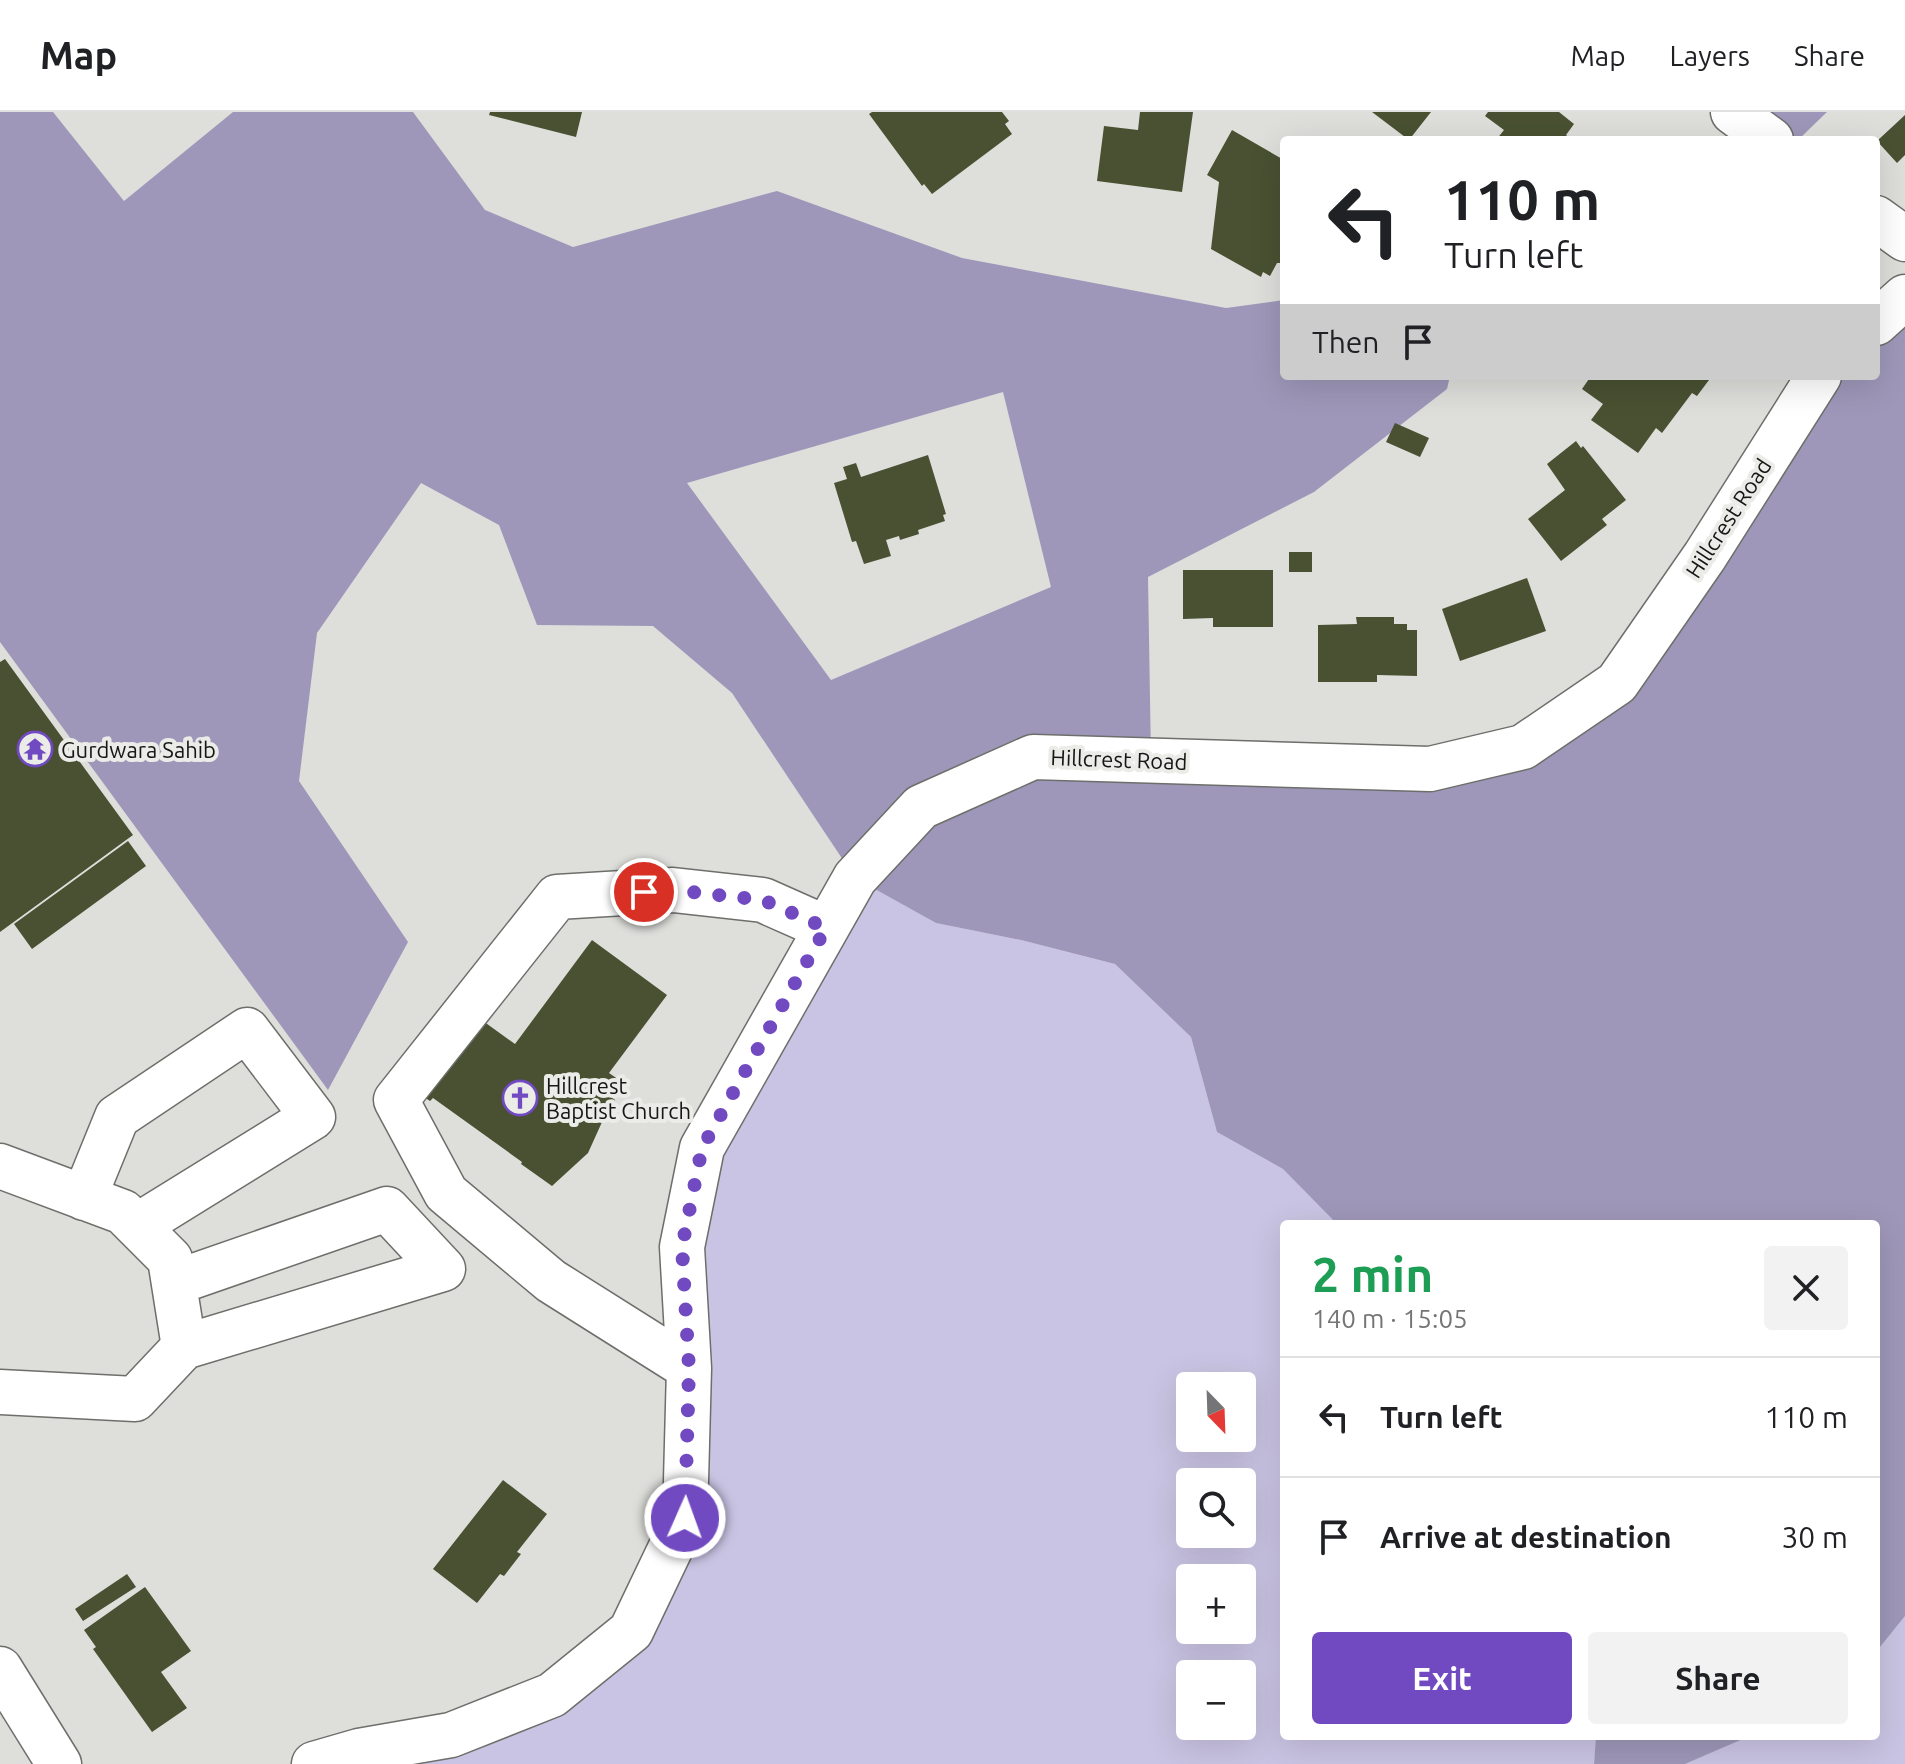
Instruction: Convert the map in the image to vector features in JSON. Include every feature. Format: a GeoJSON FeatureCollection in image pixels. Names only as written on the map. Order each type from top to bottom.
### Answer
{"type":"FeatureCollection","features":[{"type":"Feature","properties":{"kind":"street"},"geometry":{"type":"LineString","coordinates":[[1733,112],[1766,136]]}},
{"type":"Feature","properties":{"kind":"street"},"geometry":{"type":"LineString","coordinates":[[1880,221],[1905,239]]}},
{"type":"Feature","properties":{"kind":"street"},"geometry":{"type":"LineString","coordinates":[[1880,319],[1905,297]]}},
{"type":"Feature","properties":{"kind":"street","name":"Hillcrest Road"},"geometry":{"type":"LineString","coordinates":[[314,1764],[359,1751],[451,1735],[552,1695],[631,1631],[685,1518],[689,1368],[682,1247],[702,1148],[855,878],[921,807],[1033,757],[1430,769],[1523,747],[1617,683],[1705,556],[1816,380]]}},
{"type":"Feature","properties":{"kind":"street"},"geometry":{"type":"LineString","coordinates":[[689,1368],[551,1281],[446,1193],[396,1100],[557,897],[673,890],[748,898],[763,900],[826,928]]}},
{"type":"Feature","properties":{"kind":"street"},"geometry":{"type":"LineString","coordinates":[[84,1198],[117,1117],[247,1030],[313,1117],[137,1226]]}},
{"type":"Feature","properties":{"kind":"street"},"geometry":{"type":"LineString","coordinates":[[0,1166],[123,1212],[170,1259],[184,1347]]}},
{"type":"Feature","properties":{"kind":"street"},"geometry":{"type":"LineString","coordinates":[[0,1392],[135,1399],[184,1347],[443,1269],[387,1209],[174,1283]]}},
{"type":"Feature","properties":{"kind":"street"},"geometry":{"type":"LineString","coordinates":[[0,1669],[59,1764]]}},
{"type":"Feature","properties":{"kind":"shaded area"},"geometry":{"type":"Polygon","coordinates":[[[0,112],[53,112],[124,201],[233,112],[413,112],[485,210],[573,247],[777,191],[962,258],[1226,308],[1280,301],[1280,380],[1449,380],[1447,389],[1314,492],[1148,577],[1151,759],[1430,769],[1617,683],[1816,380],[1880,380],[1880,319],[1905,297],[1905,1616],[1880,1647],[1880,1220],[1333,1220],[1283,1169],[1217,1132],[1191,1037],[1115,964],[1021,940],[936,923],[855,878],[732,693],[653,626],[537,625],[499,525],[421,483],[317,633],[299,781],[408,942],[328,1090],[0,642],[0,112]],[[1003,392],[687,483],[831,680],[1051,587],[1003,392]]]}},
{"type":"Feature","properties":{"kind":"shaded area"},"geometry":{"type":"Polygon","coordinates":[[[1733,112],[1827,112],[1802,136],[1766,136],[1733,112]]]}},
{"type":"Feature","properties":{"kind":"shaded area"},"geometry":{"type":"Polygon","coordinates":[[[855,878],[936,923],[1021,940],[1115,964],[1191,1037],[1217,1132],[1283,1169],[1333,1220],[1280,1220],[1280,1740],[1596,1740],[1594,1764],[314,1764],[451,1735],[631,1631],[685,1518],[702,1148],[855,878]]]}},
{"type":"Feature","properties":{"kind":"shaded area"},"geometry":{"type":"Polygon","coordinates":[[[1905,1616],[1905,1764],[1685,1764],[1741,1740],[1880,1740],[1880,1647],[1905,1616]]]}},
{"type":"Feature","properties":{"kind":"shaded area"},"geometry":{"type":"Polygon","coordinates":[[[1596,1740],[1741,1740],[1685,1764],[1594,1764],[1596,1740]]]}},
{"type":"Feature","properties":{"kind":"building"},"geometry":{"type":"Polygon","coordinates":[[[490,112],[582,112],[576,137],[489,115],[490,112]]]}},
{"type":"Feature","properties":{"kind":"building"},"geometry":{"type":"Polygon","coordinates":[[[1002,112],[1009,121],[1005,124],[1012,134],[932,194],[924,184],[922,186],[869,114],[1002,112]]]}},
{"type":"Feature","properties":{"kind":"building"},"geometry":{"type":"Polygon","coordinates":[[[1140,112],[1193,112],[1182,192],[1097,181],[1104,126],[1138,130],[1140,112]]]}},
{"type":"Feature","properties":{"kind":"building"},"geometry":{"type":"Polygon","coordinates":[[[1372,112],[1431,112],[1412,136],[1404,136],[1372,112]]]}},
{"type":"Feature","properties":{"kind":"building"},"geometry":{"type":"Polygon","coordinates":[[[1488,112],[1559,112],[1574,124],[1567,136],[1499,136],[1504,130],[1485,116],[1488,112]]]}},
{"type":"Feature","properties":{"kind":"building"},"geometry":{"type":"Polygon","coordinates":[[[1905,115],[1905,155],[1897,163],[1880,144],[1880,138],[1905,115]]]}},
{"type":"Feature","properties":{"kind":"building"},"geometry":{"type":"Polygon","coordinates":[[[1232,130],[1280,158],[1280,263],[1270,276],[1263,272],[1261,277],[1211,249],[1219,182],[1207,175],[1232,130]]]}},
{"type":"Feature","properties":{"kind":"building"},"geometry":{"type":"Polygon","coordinates":[[[1588,380],[1709,380],[1697,396],[1692,393],[1662,433],[1656,428],[1638,453],[1591,420],[1603,404],[1582,389],[1588,380]]]}},
{"type":"Feature","properties":{"kind":"building"},"geometry":{"type":"Polygon","coordinates":[[[1395,423],[1429,438],[1420,457],[1386,442],[1395,423]]]}},
{"type":"Feature","properties":{"kind":"building"},"geometry":{"type":"Polygon","coordinates":[[[1576,441],[1626,500],[1602,519],[1607,525],[1561,561],[1528,519],[1565,490],[1547,464],[1576,441]]]}},
{"type":"Feature","properties":{"kind":"building"},"geometry":{"type":"Polygon","coordinates":[[[928,455],[946,514],[943,515],[945,521],[918,530],[919,534],[900,540],[899,536],[886,540],[891,556],[864,564],[856,541],[852,542],[834,483],[847,479],[843,467],[856,463],[861,477],[928,455]]]}},
{"type":"Feature","properties":{"kind":"building"},"geometry":{"type":"Polygon","coordinates":[[[1289,552],[1312,552],[1312,572],[1289,572],[1289,552]]]}},
{"type":"Feature","properties":{"kind":"building"},"geometry":{"type":"Polygon","coordinates":[[[1183,570],[1273,570],[1273,627],[1213,627],[1213,618],[1183,619],[1183,570]]]}},
{"type":"Feature","properties":{"kind":"building"},"geometry":{"type":"Polygon","coordinates":[[[1527,578],[1546,631],[1460,661],[1442,609],[1527,578]]]}},
{"type":"Feature","properties":{"kind":"building"},"geometry":{"type":"Polygon","coordinates":[[[1356,617],[1394,617],[1394,624],[1407,624],[1407,630],[1417,630],[1417,676],[1377,675],[1377,682],[1318,682],[1318,625],[1357,624],[1356,617]]]}},
{"type":"Feature","properties":{"kind":"building","name":"Gurdwara Sahib"},"geometry":{"type":"Polygon","coordinates":[[[5,659],[133,835],[0,932],[0,662],[5,659]]]}},
{"type":"Feature","properties":{"kind":"building"},"geometry":{"type":"Polygon","coordinates":[[[128,841],[146,866],[32,949],[14,924],[128,841]]]}},
{"type":"Feature","properties":{"kind":"building"},"geometry":{"type":"Polygon","coordinates":[[[592,940],[667,995],[609,1073],[622,1082],[611,1097],[615,1100],[588,1153],[552,1186],[433,1098],[430,1101],[421,1095],[483,1021],[515,1044],[592,940]]]}},
{"type":"Feature","properties":{"kind":"building"},"geometry":{"type":"Polygon","coordinates":[[[503,1480],[547,1514],[517,1552],[521,1554],[504,1576],[500,1574],[477,1603],[433,1569],[503,1480]]]}},
{"type":"Feature","properties":{"kind":"building"},"geometry":{"type":"Polygon","coordinates":[[[127,1574],[136,1587],[83,1621],[75,1609],[127,1574]]]}},
{"type":"Feature","properties":{"kind":"building"},"geometry":{"type":"Polygon","coordinates":[[[145,1587],[191,1651],[161,1672],[187,1708],[152,1732],[93,1649],[96,1647],[84,1630],[145,1587]]]}},
{"type":"Feature","properties":{"kind":"place","name":"Gurdwara Sahib"},"geometry":{"type":"Point","coordinates":[35,749]}},
{"type":"Feature","properties":{"kind":"place","name":"Hillcrest Baptist Church"},"geometry":{"type":"Point","coordinates":[520,1098]}},
{"type":"Feature","properties":{"kind":"route"},"geometry":{"type":"LineString","coordinates":[[644,892],[673,890],[763,900],[826,928],[702,1148],[682,1247],[689,1368],[685,1518]]}}]}
